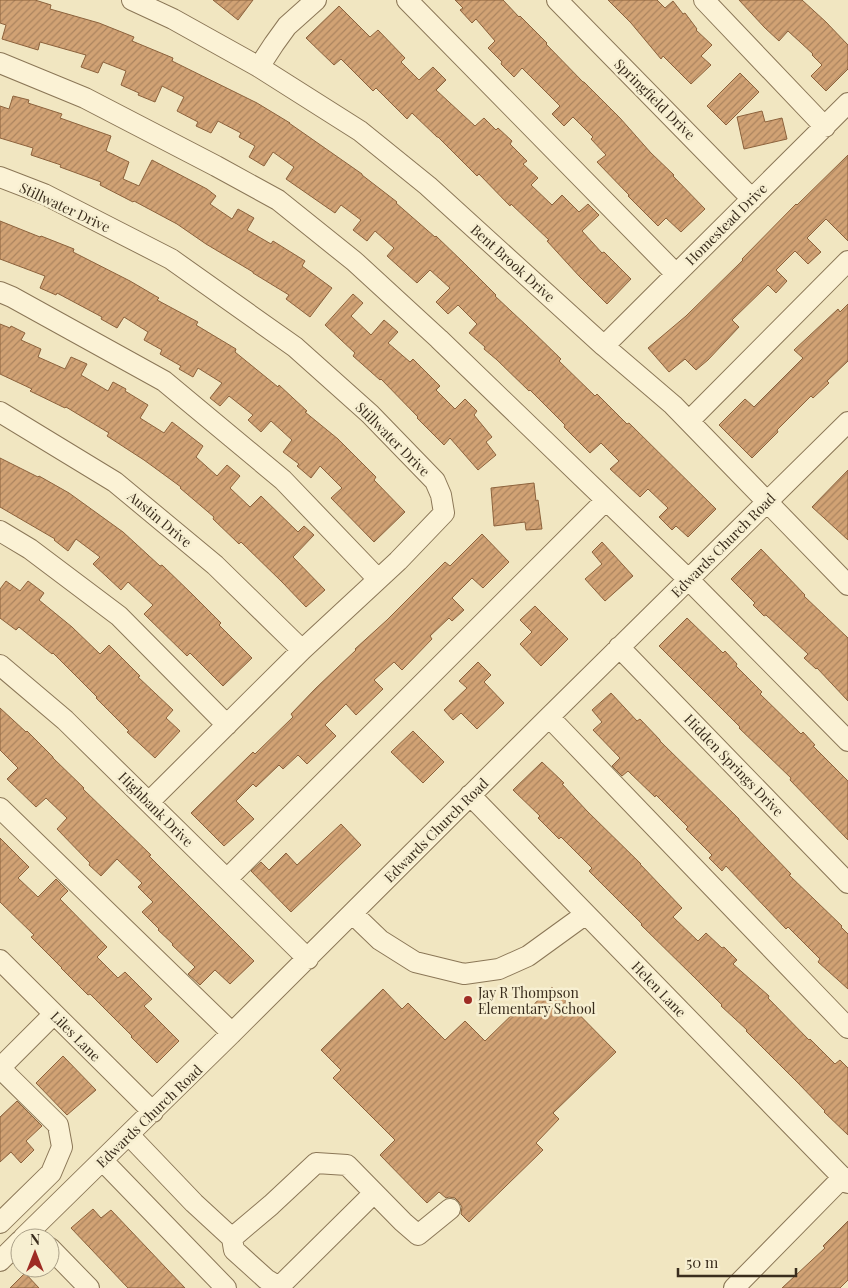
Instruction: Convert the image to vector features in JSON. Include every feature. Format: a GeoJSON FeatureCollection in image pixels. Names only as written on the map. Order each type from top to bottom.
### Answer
{"type":"FeatureCollection","features":[{"type":"Feature","properties":{"kind":"street","name":"Bent Brook Drive"},"geometry":{"type":"LineString","coordinates":[[132,0],[158,6],[173,19],[259,67],[360,131],[435,193],[604,346],[673,405],[848,585]]}},
{"type":"Feature","properties":{"kind":"street"},"geometry":{"type":"LineString","coordinates":[[259,67],[288,26],[316,0]]}},
{"type":"Feature","properties":{"kind":"street"},"geometry":{"type":"LineString","coordinates":[[407,0],[676,274]]}},
{"type":"Feature","properties":{"kind":"street","name":"Springfield Drive"},"geometry":{"type":"LineString","coordinates":[[557,0],[752,199]]}},
{"type":"Feature","properties":{"kind":"street"},"geometry":{"type":"LineString","coordinates":[[704,0],[825,126]]}},
{"type":"Feature","properties":{"kind":"street"},"geometry":{"type":"LineString","coordinates":[[0,63],[85,98],[278,200],[354,262],[439,338],[688,580],[848,741]]}},
{"type":"Feature","properties":{"kind":"street","name":"Homestead Drive"},"geometry":{"type":"LineString","coordinates":[[604,346],[848,103]]}},
{"type":"Feature","properties":{"kind":"street","name":"Stillwater Drive"},"geometry":{"type":"LineString","coordinates":[[0,177],[44,194],[171,259],[295,347],[370,414],[434,481],[441,495],[444,513],[378,579],[302,650],[149,802]]}},
{"type":"Feature","properties":{"kind":"street"},"geometry":{"type":"LineString","coordinates":[[689,421],[848,261]]}},
{"type":"Feature","properties":{"kind":"street"},"geometry":{"type":"LineString","coordinates":[[0,292],[164,381],[283,480],[378,579]]}},
{"type":"Feature","properties":{"kind":"street","name":"Austin Drive"},"geometry":{"type":"LineString","coordinates":[[0,412],[115,482],[215,565],[302,650]]}},
{"type":"Feature","properties":{"kind":"street","name":"Edwards Church Road"},"geometry":{"type":"LineString","coordinates":[[38,1228],[103,1160],[308,959],[470,795],[767,501],[844,433]]}},
{"type":"Feature","properties":{"kind":"street"},"geometry":{"type":"LineString","coordinates":[[227,879],[606,500]]}},
{"type":"Feature","properties":{"kind":"street"},"geometry":{"type":"LineString","coordinates":[[0,531],[30,549],[119,616],[226,725]]}},
{"type":"Feature","properties":{"kind":"street","name":"Hidden Springs Drive"},"geometry":{"type":"LineString","coordinates":[[619,647],[848,883]]}},
{"type":"Feature","properties":{"kind":"street","name":"Highbank Drive"},"geometry":{"type":"LineString","coordinates":[[0,665],[65,720],[308,959]]}},
{"type":"Feature","properties":{"kind":"street"},"geometry":{"type":"LineString","coordinates":[[549,717],[848,1028]]}},
{"type":"Feature","properties":{"kind":"street","name":"Helen Lane"},"geometry":{"type":"LineString","coordinates":[[470,795],[845,1180]]}},
{"type":"Feature","properties":{"kind":"street"},"geometry":{"type":"LineString","coordinates":[[0,808],[232,1033]]}},
{"type":"Feature","properties":{"kind":"street"},"geometry":{"type":"LineString","coordinates":[[353,914],[380,940],[415,962],[464,974],[499,969],[528,956],[586,914]]}},
{"type":"Feature","properties":{"kind":"street","name":"Liles Lane"},"geometry":{"type":"LineString","coordinates":[[0,960],[153,1112]]}},
{"type":"Feature","properties":{"kind":"street"},"geometry":{"type":"LineString","coordinates":[[0,1223],[51,1173],[62,1147],[58,1125],[0,1068],[54,1014]]}},
{"type":"Feature","properties":{"kind":"street"},"geometry":{"type":"LineString","coordinates":[[129,1135],[194,1203],[232,1238],[234,1250],[266,1279],[279,1287],[374,1192]]}},
{"type":"Feature","properties":{"kind":"street"},"geometry":{"type":"LineString","coordinates":[[103,1160],[226,1288]]}},
{"type":"Feature","properties":{"kind":"street"},"geometry":{"type":"LineString","coordinates":[[232,1238],[316,1163],[347,1165],[418,1235],[450,1209]]}},
{"type":"Feature","properties":{"kind":"street"},"geometry":{"type":"LineString","coordinates":[[734,1288],[845,1180]]}},
{"type":"Feature","properties":{"kind":"street","name":"Edwards Church Road"},"geometry":{"type":"LineString","coordinates":[[0,1261],[10,1253]]}},
{"type":"Feature","properties":{"kind":"street"},"geometry":{"type":"LineString","coordinates":[[60,1258],[89,1288]]}},
{"type":"Feature","properties":{"kind":"building"},"geometry":{"type":"Polygon","coordinates":[[[0,0],[35,0],[51,5],[50,9],[99,23],[134,37],[132,41],[173,58],[172,61],[257,103],[290,123],[362,174],[436,236],[561,359],[559,361],[595,396],[597,394],[627,424],[629,423],[716,509],[688,537],[676,526],[672,530],[659,517],[668,508],[648,489],[640,497],[610,469],[619,461],[601,443],[590,453],[530,390],[469,333],[477,324],[458,305],[448,314],[436,302],[450,288],[430,270],[417,283],[387,256],[394,248],[375,231],[367,241],[353,230],[361,220],[341,205],[335,213],[286,179],[294,167],[273,152],[264,166],[249,157],[255,146],[239,137],[241,133],[218,121],[211,133],[196,126],[198,122],[177,111],[184,97],[162,86],[155,102],[121,85],[126,71],[103,62],[98,73],[81,67],[86,55],[40,42],[38,50],[2,39],[6,25],[0,23],[0,0]]]}},
{"type":"Feature","properties":{"kind":"building"},"geometry":{"type":"Polygon","coordinates":[[[213,0],[253,0],[238,20],[213,0]]]}},
{"type":"Feature","properties":{"kind":"building"},"geometry":{"type":"Polygon","coordinates":[[[455,0],[503,0],[620,118],[705,209],[681,232],[666,218],[658,226],[597,162],[606,155],[591,139],[593,137],[573,117],[564,126],[552,114],[560,106],[522,68],[514,77],[488,48],[495,41],[476,19],[472,23],[460,10],[463,8],[455,0]]]}},
{"type":"Feature","properties":{"kind":"building"},"geometry":{"type":"Polygon","coordinates":[[[608,0],[657,0],[665,8],[673,1],[683,14],[685,13],[696,30],[712,45],[701,56],[711,65],[691,84],[663,56],[661,59],[631,23],[608,0]]]}},
{"type":"Feature","properties":{"kind":"building"},"geometry":{"type":"Polygon","coordinates":[[[739,0],[802,0],[848,45],[848,69],[826,91],[811,76],[822,65],[813,54],[788,31],[779,41],[739,0]]]}},
{"type":"Feature","properties":{"kind":"building"},"geometry":{"type":"Polygon","coordinates":[[[339,6],[370,37],[378,30],[405,58],[401,62],[419,80],[433,67],[446,80],[436,90],[475,126],[484,118],[496,130],[498,128],[512,141],[510,144],[527,161],[523,164],[538,178],[531,185],[552,205],[562,195],[579,212],[588,204],[599,215],[582,231],[602,253],[604,252],[631,279],[607,304],[547,241],[549,240],[511,204],[510,206],[479,174],[477,176],[412,113],[407,119],[376,88],[373,91],[341,59],[334,65],[306,38],[339,6]]]}},
{"type":"Feature","properties":{"kind":"building"},"geometry":{"type":"Polygon","coordinates":[[[740,73],[759,92],[726,125],[707,106],[740,73]]]}},
{"type":"Feature","properties":{"kind":"building"},"geometry":{"type":"Polygon","coordinates":[[[13,96],[29,100],[28,103],[62,114],[60,118],[111,136],[106,151],[129,162],[123,179],[139,186],[152,160],[207,189],[216,196],[210,204],[232,219],[238,209],[254,218],[247,230],[271,244],[273,241],[305,261],[302,266],[332,288],[310,317],[286,299],[289,295],[177,224],[100,185],[101,182],[31,155],[33,148],[0,138],[0,106],[9,109],[13,96]]]}},
{"type":"Feature","properties":{"kind":"building"},"geometry":{"type":"Polygon","coordinates":[[[762,111],[765,122],[782,118],[787,139],[744,149],[737,117],[762,111]]]}},
{"type":"Feature","properties":{"kind":"building"},"geometry":{"type":"Polygon","coordinates":[[[848,155],[848,241],[826,219],[807,238],[821,252],[808,264],[795,251],[776,270],[787,281],[776,293],[768,285],[732,320],[739,327],[708,360],[696,370],[685,359],[669,372],[648,348],[686,316],[796,204],[848,155]]]}},
{"type":"Feature","properties":{"kind":"building"},"geometry":{"type":"Polygon","coordinates":[[[0,221],[74,249],[73,252],[159,298],[157,300],[198,322],[196,325],[236,349],[235,352],[278,387],[279,385],[307,411],[305,412],[338,439],[376,477],[374,480],[405,512],[374,542],[331,498],[342,488],[320,466],[311,478],[297,466],[299,464],[283,452],[292,440],[271,421],[261,432],[248,420],[253,415],[229,396],[220,406],[210,398],[222,383],[198,368],[193,377],[179,369],[181,366],[160,354],[162,350],[144,340],[148,332],[124,317],[117,328],[101,319],[102,317],[57,293],[56,295],[40,288],[45,276],[0,259],[0,221]]]}},
{"type":"Feature","properties":{"kind":"building"},"geometry":{"type":"Polygon","coordinates":[[[353,294],[363,303],[351,316],[371,335],[384,320],[398,332],[388,343],[410,362],[413,359],[440,386],[436,390],[455,409],[465,399],[477,411],[474,415],[492,437],[486,442],[496,455],[478,470],[450,438],[444,445],[381,379],[353,356],[355,353],[325,325],[353,294]]]}},
{"type":"Feature","properties":{"kind":"building"},"geometry":{"type":"Polygon","coordinates":[[[848,304],[848,361],[827,381],[829,383],[813,398],[811,396],[752,458],[719,425],[745,399],[754,407],[803,358],[794,350],[838,309],[840,312],[848,304]]]}},
{"type":"Feature","properties":{"kind":"building"},"geometry":{"type":"Polygon","coordinates":[[[0,324],[10,328],[11,326],[25,333],[21,340],[41,349],[38,357],[65,369],[71,357],[87,364],[81,375],[108,391],[113,382],[126,389],[125,391],[148,405],[140,418],[164,433],[172,422],[203,446],[196,457],[217,476],[227,465],[240,476],[230,488],[250,507],[261,496],[298,532],[304,526],[314,535],[293,557],[325,590],[306,607],[241,542],[239,544],[213,519],[214,517],[181,487],[107,436],[109,433],[66,407],[30,391],[32,389],[0,374],[0,324]]]}},
{"type":"Feature","properties":{"kind":"building"},"geometry":{"type":"Polygon","coordinates":[[[0,458],[39,476],[69,493],[123,532],[160,566],[162,565],[192,594],[221,623],[219,625],[252,658],[223,686],[190,653],[187,656],[144,614],[153,605],[128,582],[121,590],[93,564],[100,557],[76,539],[68,551],[55,539],[0,507],[0,458]]]}},
{"type":"Feature","properties":{"kind":"building"},"geometry":{"type":"Polygon","coordinates":[[[848,470],[848,540],[812,507],[848,470]]]}},
{"type":"Feature","properties":{"kind":"building"},"geometry":{"type":"Polygon","coordinates":[[[534,483],[542,529],[526,530],[525,522],[494,526],[491,488],[534,483]]]}},
{"type":"Feature","properties":{"kind":"building"},"geometry":{"type":"Polygon","coordinates":[[[482,534],[509,562],[483,588],[472,578],[452,598],[464,610],[452,621],[449,618],[430,636],[432,639],[402,670],[394,662],[374,680],[383,689],[356,715],[346,704],[325,725],[336,736],[307,764],[298,755],[283,769],[279,765],[256,787],[253,784],[236,801],[254,819],[224,846],[191,813],[253,752],[255,754],[293,717],[291,714],[316,688],[445,562],[450,566],[482,534]]]}},
{"type":"Feature","properties":{"kind":"building"},"geometry":{"type":"Polygon","coordinates":[[[602,542],[633,576],[605,601],[585,579],[602,564],[592,552],[602,542]]]}},
{"type":"Feature","properties":{"kind":"building"},"geometry":{"type":"Polygon","coordinates":[[[761,549],[804,596],[848,638],[848,701],[817,668],[804,658],[808,654],[766,615],[764,616],[753,605],[755,603],[731,579],[761,549]]]}},
{"type":"Feature","properties":{"kind":"building"},"geometry":{"type":"Polygon","coordinates":[[[6,581],[20,591],[28,581],[44,593],[39,600],[72,627],[100,654],[109,645],[140,676],[138,677],[173,710],[166,718],[180,731],[155,758],[127,732],[129,731],[53,653],[19,627],[16,630],[0,618],[0,589],[6,581]]]}},
{"type":"Feature","properties":{"kind":"building"},"geometry":{"type":"Polygon","coordinates":[[[535,606],[568,639],[541,666],[520,644],[532,632],[520,620],[535,606]]]}},
{"type":"Feature","properties":{"kind":"building"},"geometry":{"type":"Polygon","coordinates":[[[687,618],[723,653],[725,651],[737,664],[736,666],[762,692],[760,694],[801,734],[803,732],[815,745],[813,746],[848,781],[848,840],[790,780],[791,778],[659,646],[687,618]]]}},
{"type":"Feature","properties":{"kind":"building"},"geometry":{"type":"Polygon","coordinates":[[[478,662],[491,675],[484,682],[504,703],[477,729],[461,713],[453,720],[444,710],[467,688],[459,681],[478,662]]]}},
{"type":"Feature","properties":{"kind":"building"},"geometry":{"type":"Polygon","coordinates":[[[611,693],[637,721],[640,719],[739,819],[791,874],[789,875],[842,926],[848,934],[848,989],[818,962],[820,959],[788,927],[786,929],[726,866],[722,871],[709,858],[712,855],[686,829],[688,827],[656,795],[655,797],[628,771],[622,776],[612,766],[620,758],[593,730],[602,722],[592,710],[611,693]]]}},
{"type":"Feature","properties":{"kind":"building"},"geometry":{"type":"Polygon","coordinates":[[[0,708],[27,731],[254,961],[230,984],[215,970],[200,985],[188,974],[195,967],[142,912],[153,902],[138,887],[142,883],[117,859],[101,876],[57,829],[67,818],[46,798],[36,807],[7,779],[18,768],[0,750],[0,708]]]}},
{"type":"Feature","properties":{"kind":"building"},"geometry":{"type":"Polygon","coordinates":[[[413,731],[444,762],[423,783],[391,752],[413,731]]]}},
{"type":"Feature","properties":{"kind":"building"},"geometry":{"type":"Polygon","coordinates":[[[542,762],[682,908],[673,917],[698,941],[706,933],[722,948],[724,947],[737,960],[733,964],[769,996],[768,998],[809,1040],[835,1064],[840,1060],[848,1068],[848,1135],[589,871],[592,868],[561,837],[559,839],[538,818],[540,816],[513,790],[542,762]]]}},
{"type":"Feature","properties":{"kind":"building"},"geometry":{"type":"Polygon","coordinates":[[[341,824],[361,845],[291,912],[251,871],[261,862],[269,870],[286,853],[297,865],[341,824]]]}},
{"type":"Feature","properties":{"kind":"building"},"geometry":{"type":"Polygon","coordinates":[[[0,838],[29,867],[18,878],[38,897],[56,879],[68,891],[60,899],[107,947],[97,957],[118,978],[125,972],[152,999],[144,1006],[179,1041],[157,1063],[90,994],[88,995],[61,968],[31,937],[34,935],[0,902],[0,838]]]}},
{"type":"Feature","properties":{"kind":"building"},"geometry":{"type":"Polygon","coordinates":[[[552,987],[616,1052],[553,1113],[559,1119],[536,1143],[543,1150],[469,1222],[461,1214],[462,1207],[455,1198],[446,1198],[439,1192],[427,1203],[380,1155],[395,1140],[333,1078],[341,1070],[321,1050],[383,989],[402,1009],[408,1003],[445,1040],[465,1021],[485,1041],[523,1004],[528,1010],[552,987]]]}},
{"type":"Feature","properties":{"kind":"building"},"geometry":{"type":"Polygon","coordinates":[[[63,1056],[96,1090],[67,1115],[36,1083],[63,1056]]]}},
{"type":"Feature","properties":{"kind":"building"},"geometry":{"type":"Polygon","coordinates":[[[17,1101],[42,1126],[26,1141],[34,1150],[21,1163],[11,1152],[0,1162],[0,1117],[17,1101]]]}},
{"type":"Feature","properties":{"kind":"building"},"geometry":{"type":"Polygon","coordinates":[[[93,1209],[101,1218],[111,1210],[185,1288],[128,1288],[71,1228],[93,1209]]]}},
{"type":"Feature","properties":{"kind":"building"},"geometry":{"type":"Polygon","coordinates":[[[848,1221],[848,1280],[840,1288],[782,1288],[825,1248],[823,1246],[848,1221]]]}},
{"type":"Feature","properties":{"kind":"building"},"geometry":{"type":"Polygon","coordinates":[[[20,1278],[30,1278],[39,1288],[10,1288],[20,1278]]]}},
{"type":"Feature","properties":{"kind":"place","name":"Jay R Thompson Elementary School"},"geometry":{"type":"Point","coordinates":[468,1000]}}]}
